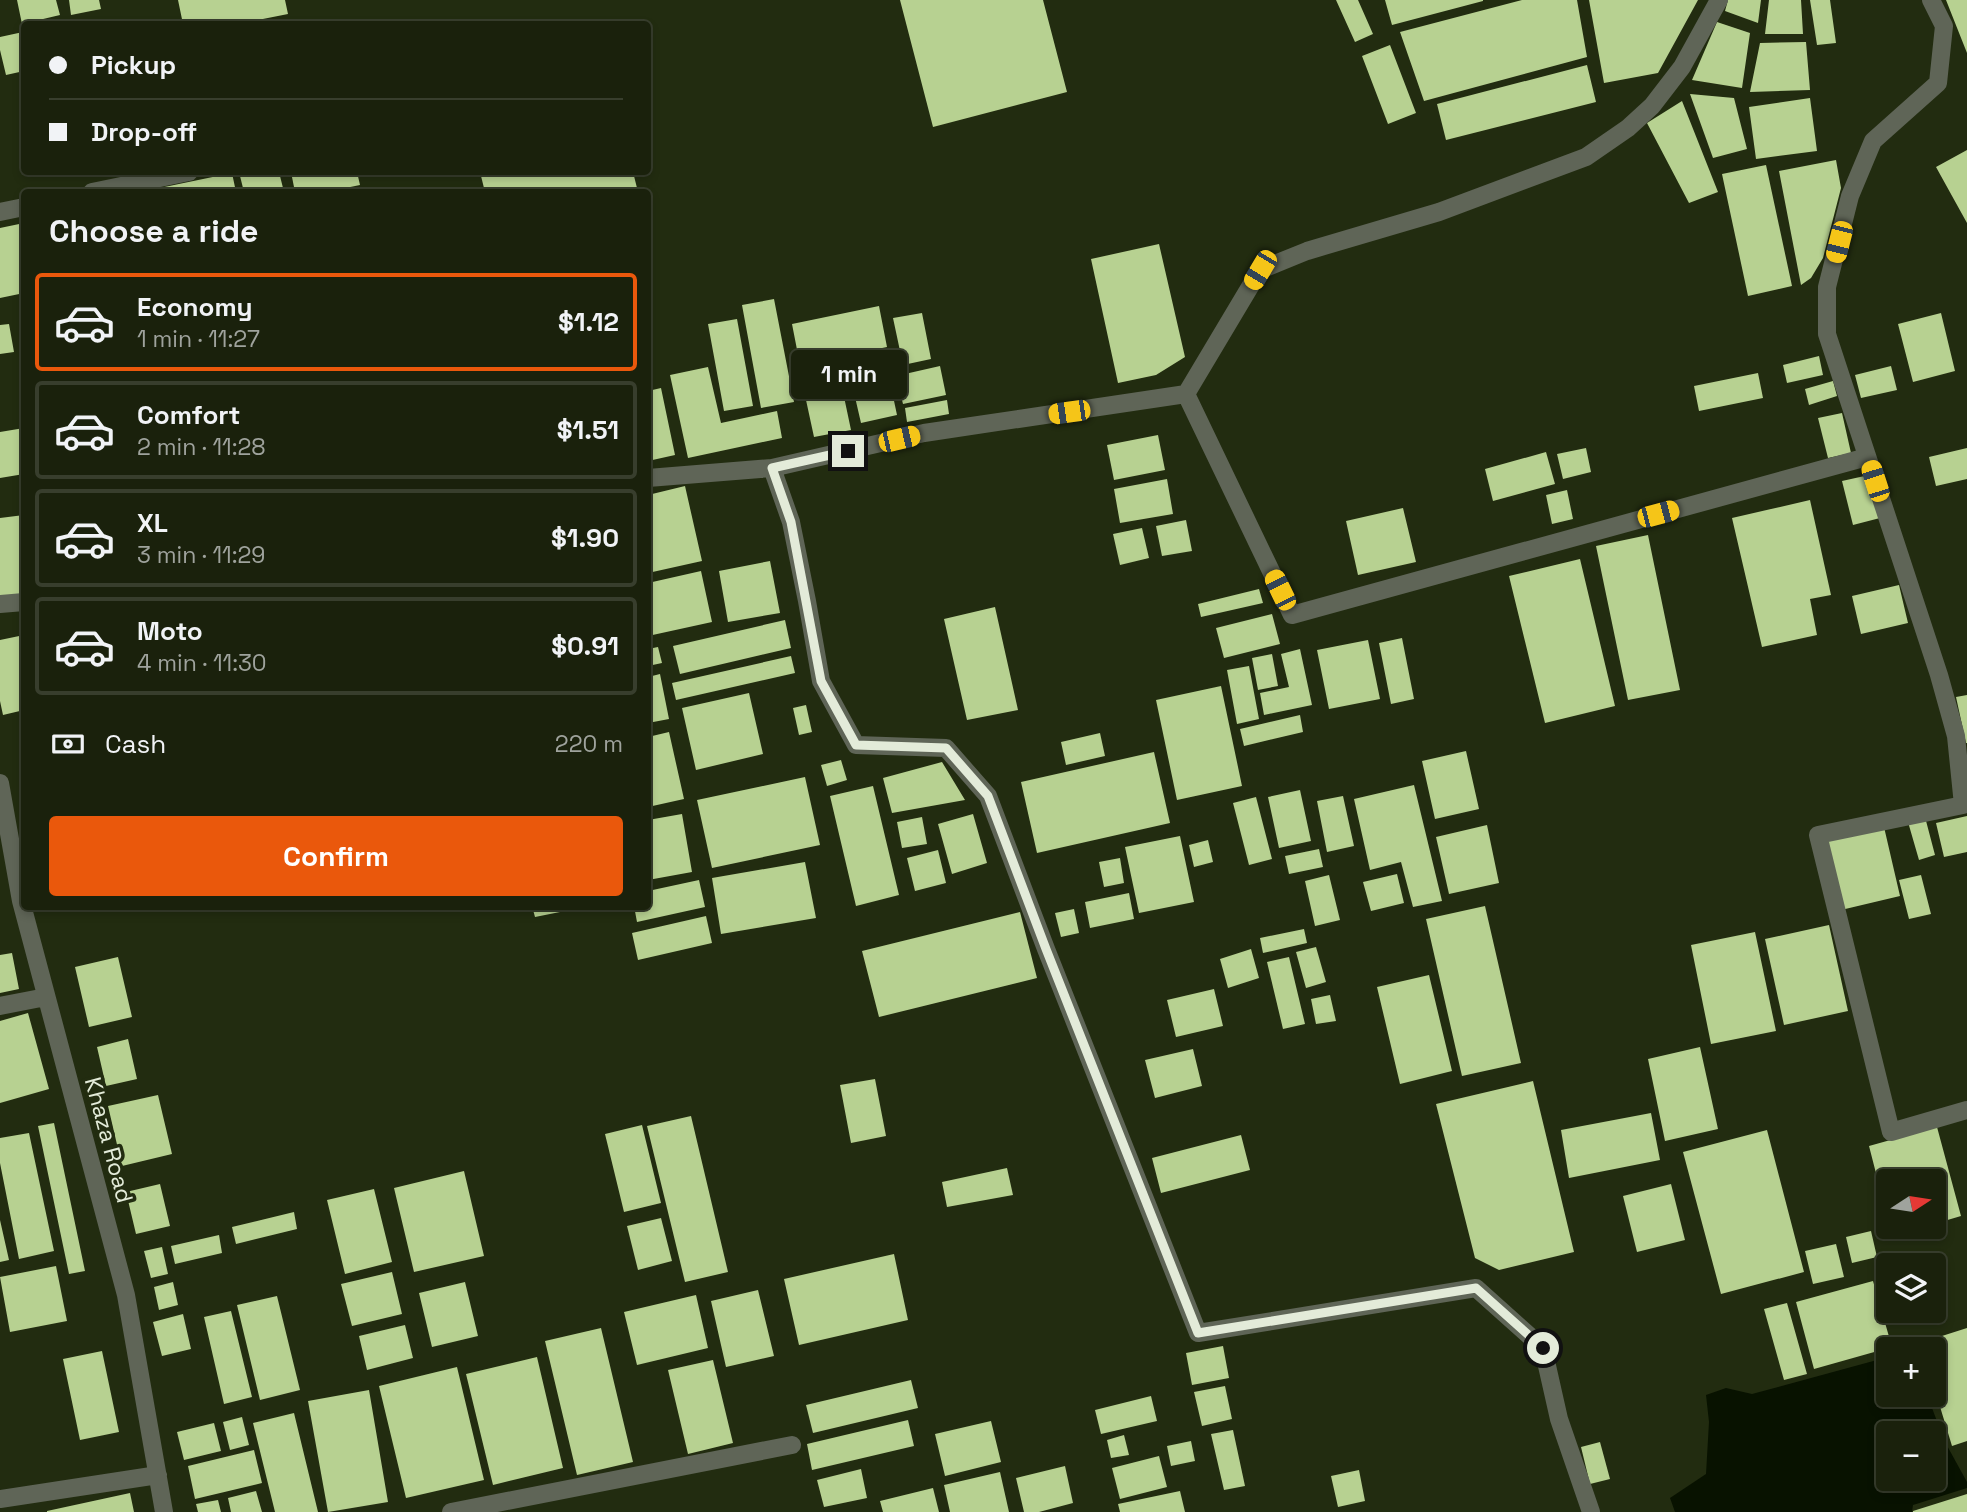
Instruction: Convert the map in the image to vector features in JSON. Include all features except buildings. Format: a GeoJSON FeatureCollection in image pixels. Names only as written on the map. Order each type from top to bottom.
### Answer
{"type":"FeatureCollection","features":[{"type":"Feature","properties":{"kind":"street"},"geometry":{"type":"LineString","coordinates":[[1186,394],[1260,270],[1307,251],[1439,212],[1586,157],[1628,128],[1652,106],[1682,67],[1718,0]]}},
{"type":"Feature","properties":{"kind":"street"},"geometry":{"type":"LineString","coordinates":[[1931,0],[1944,26],[1938,83],[1873,141],[1850,196],[1827,287],[1827,334],[1939,675],[1956,736],[1963,804],[1818,835],[1891,1132],[1967,1110]]}},
{"type":"Feature","properties":{"kind":"street"},"geometry":{"type":"LineString","coordinates":[[107,189],[174,175]]}},
{"type":"Feature","properties":{"kind":"street"},"geometry":{"type":"LineString","coordinates":[[0,212],[21,208]]}},
{"type":"Feature","properties":{"kind":"street"},"geometry":{"type":"LineString","coordinates":[[1186,394],[1292,615],[1867,457]]}},
{"type":"Feature","properties":{"kind":"street"},"geometry":{"type":"LineString","coordinates":[[651,478],[772,468],[924,433],[1186,394]]}},
{"type":"Feature","properties":{"kind":"street"},"geometry":{"type":"LineString","coordinates":[[772,468],[791,522],[821,681],[856,745],[946,748],[988,796],[1198,1333],[1476,1288],[1543,1348],[1559,1419],[1591,1512]]}},
{"type":"Feature","properties":{"kind":"street"},"geometry":{"type":"LineString","coordinates":[[0,604],[21,602]]}},
{"type":"Feature","properties":{"kind":"street","name":"Khaza Road"},"geometry":{"type":"LineString","coordinates":[[0,783],[21,901]]}},
{"type":"Feature","properties":{"kind":"street","name":"Khaza Road"},"geometry":{"type":"LineString","coordinates":[[23,910],[126,1295],[164,1512]]}},
{"type":"Feature","properties":{"kind":"street"},"geometry":{"type":"LineString","coordinates":[[0,1006],[46,997]]}},
{"type":"Feature","properties":{"kind":"street"},"geometry":{"type":"LineString","coordinates":[[451,1512],[792,1445]]}},
{"type":"Feature","properties":{"kind":"street"},"geometry":{"type":"LineString","coordinates":[[0,1499],[158,1475]]}},
{"type":"Feature","properties":{"kind":"shaded area"},"geometry":{"type":"Polygon","coordinates":[[[1876,1360],[1876,1407],[1932,1407],[1937,1421],[1876,1421],[1876,1491],[1946,1491],[1946,1444],[1967,1482],[1967,1488],[1913,1505],[1912,1512],[1675,1512],[1670,1498],[1706,1474],[1709,1422],[1706,1395],[1726,1388],[1752,1394],[1876,1360]]]}},
{"type":"Feature","properties":{"kind":"route"},"geometry":{"type":"LineString","coordinates":[[848,451],[772,468],[791,522],[821,681],[856,745],[946,748],[988,796],[1198,1333],[1476,1288],[1543,1348]]}}]}
